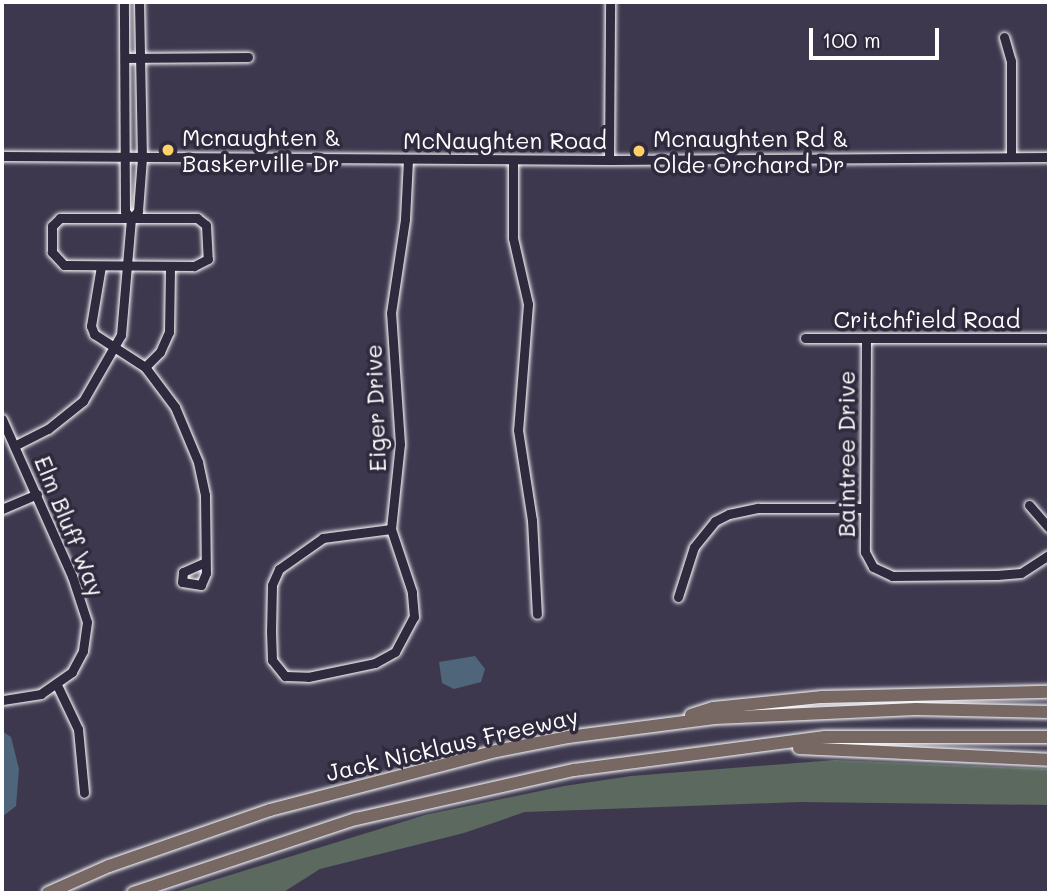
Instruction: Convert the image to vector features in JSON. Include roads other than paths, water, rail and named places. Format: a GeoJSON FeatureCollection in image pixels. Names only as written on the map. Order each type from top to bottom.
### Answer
{"type":"FeatureCollection","features":[{"type":"Feature","properties":{"kind":"highway"},"geometry":{"type":"LineString","coordinates":[[668,723],[713,708],[822,697],[1049,692]]}},
{"type":"Feature","properties":{"kind":"highway","name":"Jack Nicklaus Freeway"},"geometry":{"type":"LineString","coordinates":[[48,893],[188,837],[345,788],[508,748],[668,723],[915,709],[1049,712]]}},
{"type":"Feature","properties":{"kind":"highway"},"geometry":{"type":"LineString","coordinates":[[133,893],[282,841],[431,799],[574,771],[825,737],[1049,737]]}},
{"type":"Feature","properties":{"kind":"highway"},"geometry":{"type":"LineString","coordinates":[[715,753],[822,747],[1049,760]]}},
{"type":"Feature","properties":{"kind":"street"},"geometry":{"type":"LineString","coordinates":[[124,2],[127,158],[125,211],[131,219]]}},
{"type":"Feature","properties":{"kind":"street"},"geometry":{"type":"LineString","coordinates":[[16,445],[71,412],[117,347],[131,219],[138,211],[142,158],[138,2]]}},
{"type":"Feature","properties":{"kind":"street"},"geometry":{"type":"LineString","coordinates":[[609,160],[610,2]]}},
{"type":"Feature","properties":{"kind":"street"},"geometry":{"type":"LineString","coordinates":[[1004,37],[1010,61],[1011,157]]}},
{"type":"Feature","properties":{"kind":"street"},"geometry":{"type":"LineString","coordinates":[[126,58],[248,57]]}},
{"type":"Feature","properties":{"kind":"street","name":"McNaughten Road"},"geometry":{"type":"LineString","coordinates":[[2,156],[513,160],[1049,157]]}},
{"type":"Feature","properties":{"kind":"street","name":"Eiger Drive"},"geometry":{"type":"LineString","coordinates":[[391,529],[323,538],[279,569],[272,585],[270,607],[272,660],[281,672],[308,677],[371,665],[399,648],[414,617],[415,602],[391,529],[400,444],[391,313],[405,219],[408,159]]}},
{"type":"Feature","properties":{"kind":"street"},"geometry":{"type":"LineString","coordinates":[[513,160],[513,238],[528,304],[518,430],[532,520],[537,614]]}},
{"type":"Feature","properties":{"kind":"street"},"geometry":{"type":"LineString","coordinates":[[60,218],[131,219],[203,220],[208,258],[200,266],[101,267],[58,263],[52,252],[52,226],[60,218]]}},
{"type":"Feature","properties":{"kind":"street"},"geometry":{"type":"LineString","coordinates":[[145,367],[160,352],[169,332],[170,266]]}},
{"type":"Feature","properties":{"kind":"street"},"geometry":{"type":"LineString","coordinates":[[101,267],[91,326],[94,334],[145,367],[175,407],[194,446],[205,495],[205,562]]}},
{"type":"Feature","properties":{"kind":"street","name":"Critchfield Road"},"geometry":{"type":"LineString","coordinates":[[805,338],[1049,338]]}},
{"type":"Feature","properties":{"kind":"street","name":"Baintree Drive"},"geometry":{"type":"LineString","coordinates":[[866,339],[866,552],[873,567],[892,576],[997,575],[1021,573],[1049,555]]}},
{"type":"Feature","properties":{"kind":"street","name":"Elm Bluff Way"},"geometry":{"type":"LineString","coordinates":[[2,419],[37,494],[87,622],[83,651],[72,672],[57,685]]}},
{"type":"Feature","properties":{"kind":"street"},"geometry":{"type":"LineString","coordinates":[[2,509],[37,494]]}},
{"type":"Feature","properties":{"kind":"street"},"geometry":{"type":"LineString","coordinates":[[1029,505],[1049,528]]}},
{"type":"Feature","properties":{"kind":"street"},"geometry":{"type":"LineString","coordinates":[[678,597],[694,547],[715,521],[729,514],[758,508],[865,508]]}},
{"type":"Feature","properties":{"kind":"street"},"geometry":{"type":"LineString","coordinates":[[2,700],[41,694],[57,685],[78,729],[84,793]]}},
{"type":"Feature","properties":{"kind":"water"},"geometry":{"type":"Polygon","coordinates":[[[475,656],[485,669],[481,682],[454,689],[442,683],[439,662],[475,656]]]}},
{"type":"Feature","properties":{"kind":"water"},"geometry":{"type":"Polygon","coordinates":[[[2,731],[11,737],[19,769],[16,806],[2,817],[2,731]]]}},
{"type":"Feature","properties":{"kind":"place","name":"Mcnaughten & Baskerville Dr"},"geometry":{"type":"Point","coordinates":[168,150]}},
{"type":"Feature","properties":{"kind":"place","name":"Mcnaughten Rd & Olde Orchard Dr"},"geometry":{"type":"Point","coordinates":[639,151]}}]}
